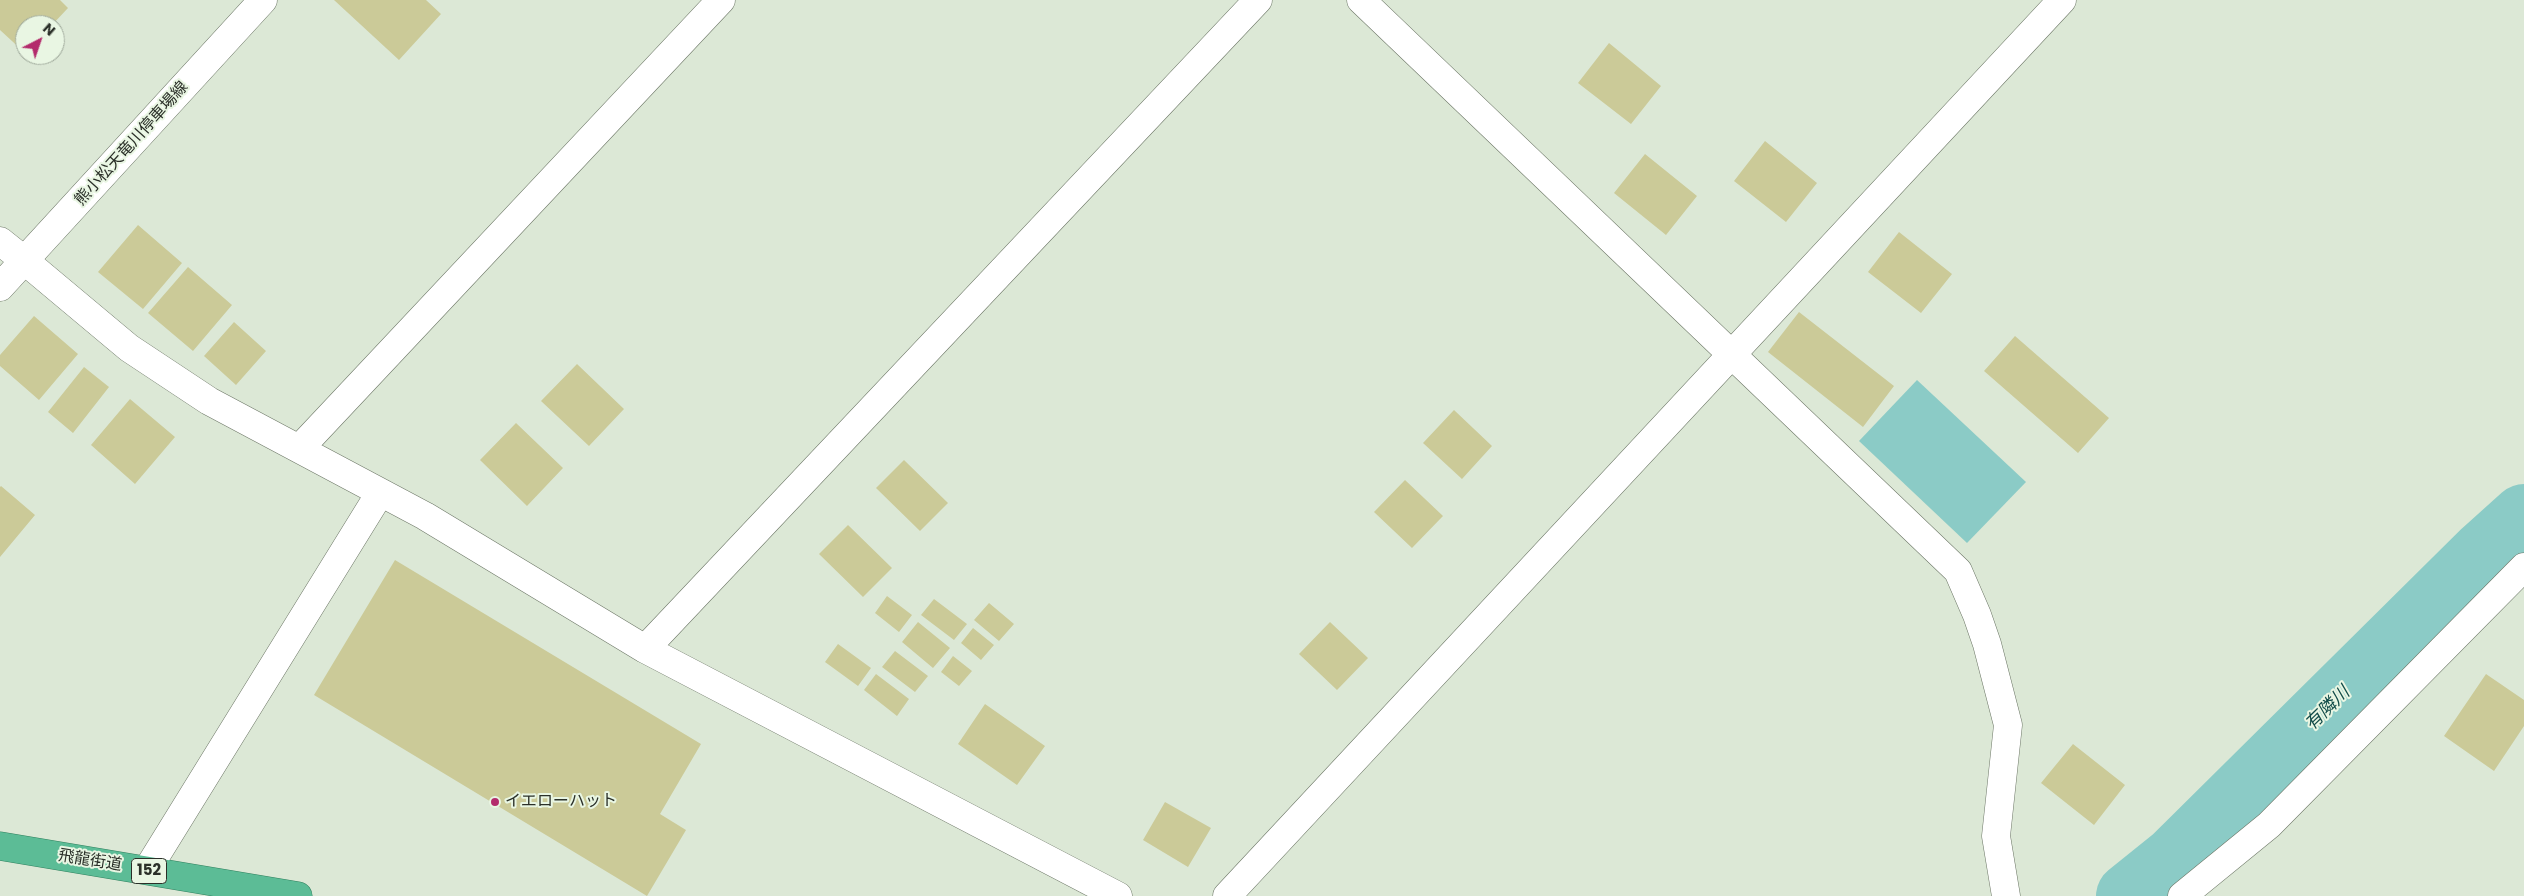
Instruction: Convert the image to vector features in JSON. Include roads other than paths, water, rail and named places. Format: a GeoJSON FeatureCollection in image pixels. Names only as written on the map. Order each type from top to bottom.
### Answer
{"type":"FeatureCollection","features":[{"type":"Feature","properties":{"kind":"highway","name":"飛龍街道"},"geometry":{"type":"LineString","coordinates":[[0,846],[298,896]]}},
{"type":"Feature","properties":{"kind":"street","name":"熊小松天竜川停車場線"},"geometry":{"type":"LineString","coordinates":[[0,287],[263,0]]}},
{"type":"Feature","properties":{"kind":"street"},"geometry":{"type":"LineString","coordinates":[[300,448],[721,0]]}},
{"type":"Feature","properties":{"kind":"street"},"geometry":{"type":"LineString","coordinates":[[645,649],[1258,0]]}},
{"type":"Feature","properties":{"kind":"street"},"geometry":{"type":"LineString","coordinates":[[1361,0],[1958,571],[1978,615],[2008,725],[1996,836],[2006,896]]}},
{"type":"Feature","properties":{"kind":"street"},"geometry":{"type":"LineString","coordinates":[[1227,896],[2062,0]]}},
{"type":"Feature","properties":{"kind":"street"},"geometry":{"type":"LineString","coordinates":[[0,241],[129,348],[209,401],[425,516],[645,649],[1118,896]]}},
{"type":"Feature","properties":{"kind":"street"},"geometry":{"type":"LineString","coordinates":[[147,870],[380,493]]}},
{"type":"Feature","properties":{"kind":"street"},"geometry":{"type":"LineString","coordinates":[[2182,896],[2269,825],[2524,567]]}},
{"type":"Feature","properties":{"kind":"water"},"geometry":{"type":"Polygon","coordinates":[[[1917,380],[2026,482],[1967,543],[1859,441],[1917,380]]]}},
{"type":"Feature","properties":{"kind":"waterway","name":"有隣川"},"geometry":{"type":"LineString","coordinates":[[2129,896],[2175,859],[2484,553],[2524,517]]}},
{"type":"Feature","properties":{"kind":"place","name":"イエローハット"},"geometry":{"type":"Point","coordinates":[495,802]}}]}
